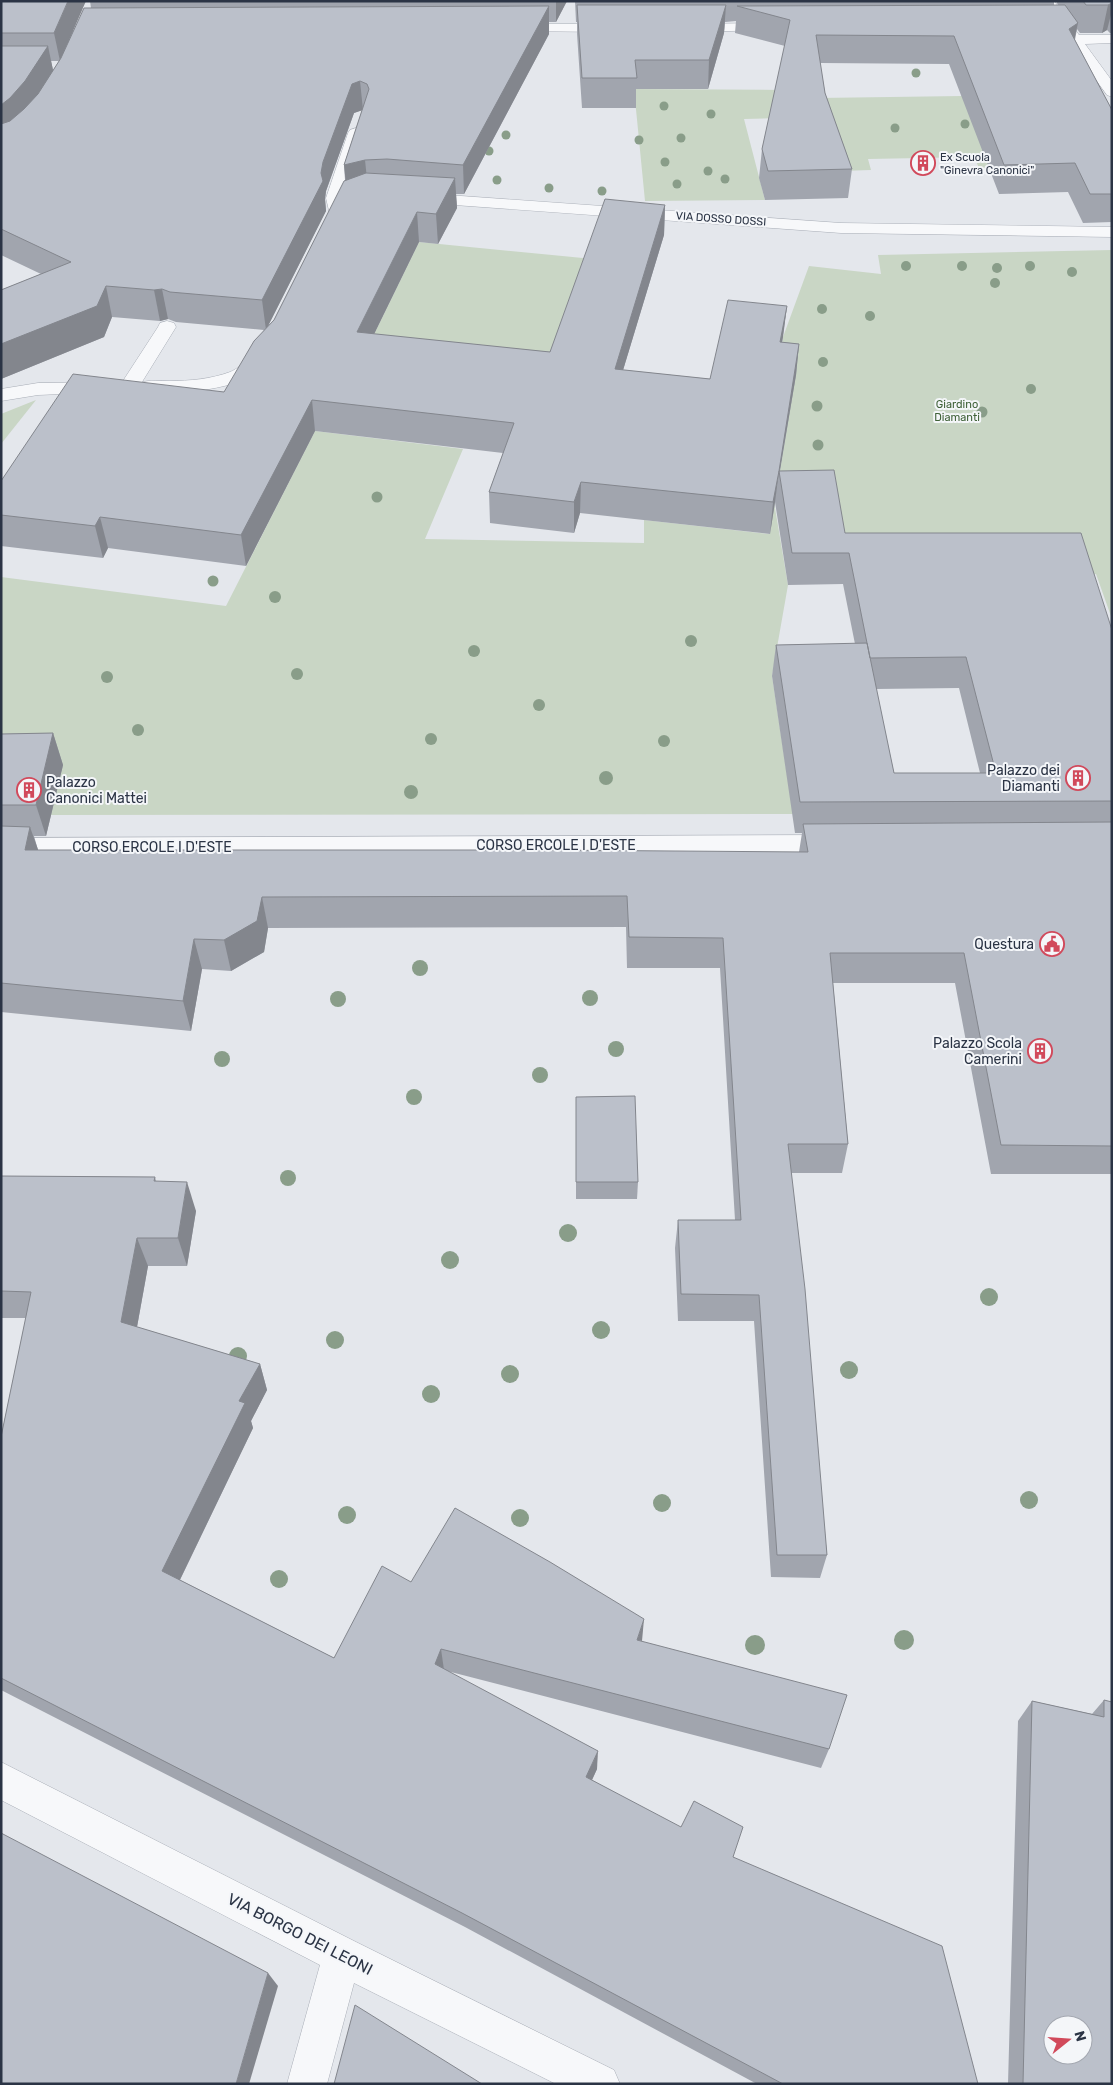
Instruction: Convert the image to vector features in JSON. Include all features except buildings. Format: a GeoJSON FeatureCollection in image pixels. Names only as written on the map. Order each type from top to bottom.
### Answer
{"type":"FeatureCollection","features":[{"type":"Feature","properties":{"kind":"street"},"geometry":{"type":"LineString","coordinates":[[1046,1],[1112,92]]}},
{"type":"Feature","properties":{"kind":"street"},"geometry":{"type":"LineString","coordinates":[[1044,26],[1064,26]]}},
{"type":"Feature","properties":{"kind":"street"},"geometry":{"type":"LineString","coordinates":[[668,28],[788,27]]}},
{"type":"Feature","properties":{"kind":"street"},"geometry":{"type":"LineString","coordinates":[[500,28],[629,28]]}},
{"type":"Feature","properties":{"kind":"street"},"geometry":{"type":"LineString","coordinates":[[1074,40],[1112,38]]}},
{"type":"Feature","properties":{"kind":"street"},"geometry":{"type":"LineString","coordinates":[[354,198],[339,206],[332,218],[336,192],[362,117]]}},
{"type":"Feature","properties":{"kind":"street","name":"VIA DOSSO DOSSI"},"geometry":{"type":"LineString","coordinates":[[401,197],[841,228],[1112,232]]}},
{"type":"Feature","properties":{"kind":"street"},"geometry":{"type":"LineString","coordinates":[[129,387],[167,326]]}},
{"type":"Feature","properties":{"kind":"street"},"geometry":{"type":"LineString","coordinates":[[1,396],[38,389],[185,386],[222,381],[243,372],[260,361],[272,343]]}},
{"type":"Feature","properties":{"kind":"street","name":"CORSO ERCOLE I D'ESTE"},"geometry":{"type":"LineString","coordinates":[[1,847],[864,844]]}},
{"type":"Feature","properties":{"kind":"street","name":"VIA BORGO DEI LEONI"},"geometry":{"type":"LineString","coordinates":[[1,1780],[342,1956],[600,2084]]}},
{"type":"Feature","properties":{"kind":"street"},"geometry":{"type":"LineString","coordinates":[[307,2084],[342,1956]]}},
{"type":"Feature","properties":{"kind":"green space"},"geometry":{"type":"Polygon","coordinates":[[[634,89],[783,90],[818,98],[962,96],[1039,167],[979,168],[974,157],[868,159],[871,170],[811,172],[820,117],[744,119],[765,200],[645,201],[634,89]]]}},
{"type":"Feature","properties":{"kind":"green space"},"geometry":{"type":"Polygon","coordinates":[[[419,242],[593,259],[550,384],[360,363],[419,242]]]}},
{"type":"Feature","properties":{"kind":"green space","name":"Giardino Diamanti"},"geometry":{"type":"Polygon","coordinates":[[[1112,250],[1112,619],[1096,574],[1075,576],[840,565],[829,502],[774,502],[788,585],[772,676],[793,814],[51,815],[1,765],[1,577],[226,606],[315,431],[463,449],[425,539],[644,543],[644,520],[769,534],[781,349],[783,337],[809,266],[881,274],[878,255],[1112,250]]]}},
{"type":"Feature","properties":{"kind":"green space"},"geometry":{"type":"Polygon","coordinates":[[[36,400],[1,444],[1,414],[36,400]]]}},
{"type":"Feature","properties":{"kind":"place","name":"Ex Scuola \"Ginevra Canonici\""},"geometry":{"type":"Point","coordinates":[923,163]}},
{"type":"Feature","properties":{"kind":"place","name":"Palazzo dei Diamanti"},"geometry":{"type":"Point","coordinates":[1078,778]}},
{"type":"Feature","properties":{"kind":"place","name":"Palazzo Canonici Mattei"},"geometry":{"type":"Point","coordinates":[29,790]}},
{"type":"Feature","properties":{"kind":"place","name":"Questura"},"geometry":{"type":"Point","coordinates":[1052,944]}},
{"type":"Feature","properties":{"kind":"place","name":"Palazzo Scola Camerini"},"geometry":{"type":"Point","coordinates":[1040,1051]}}]}
